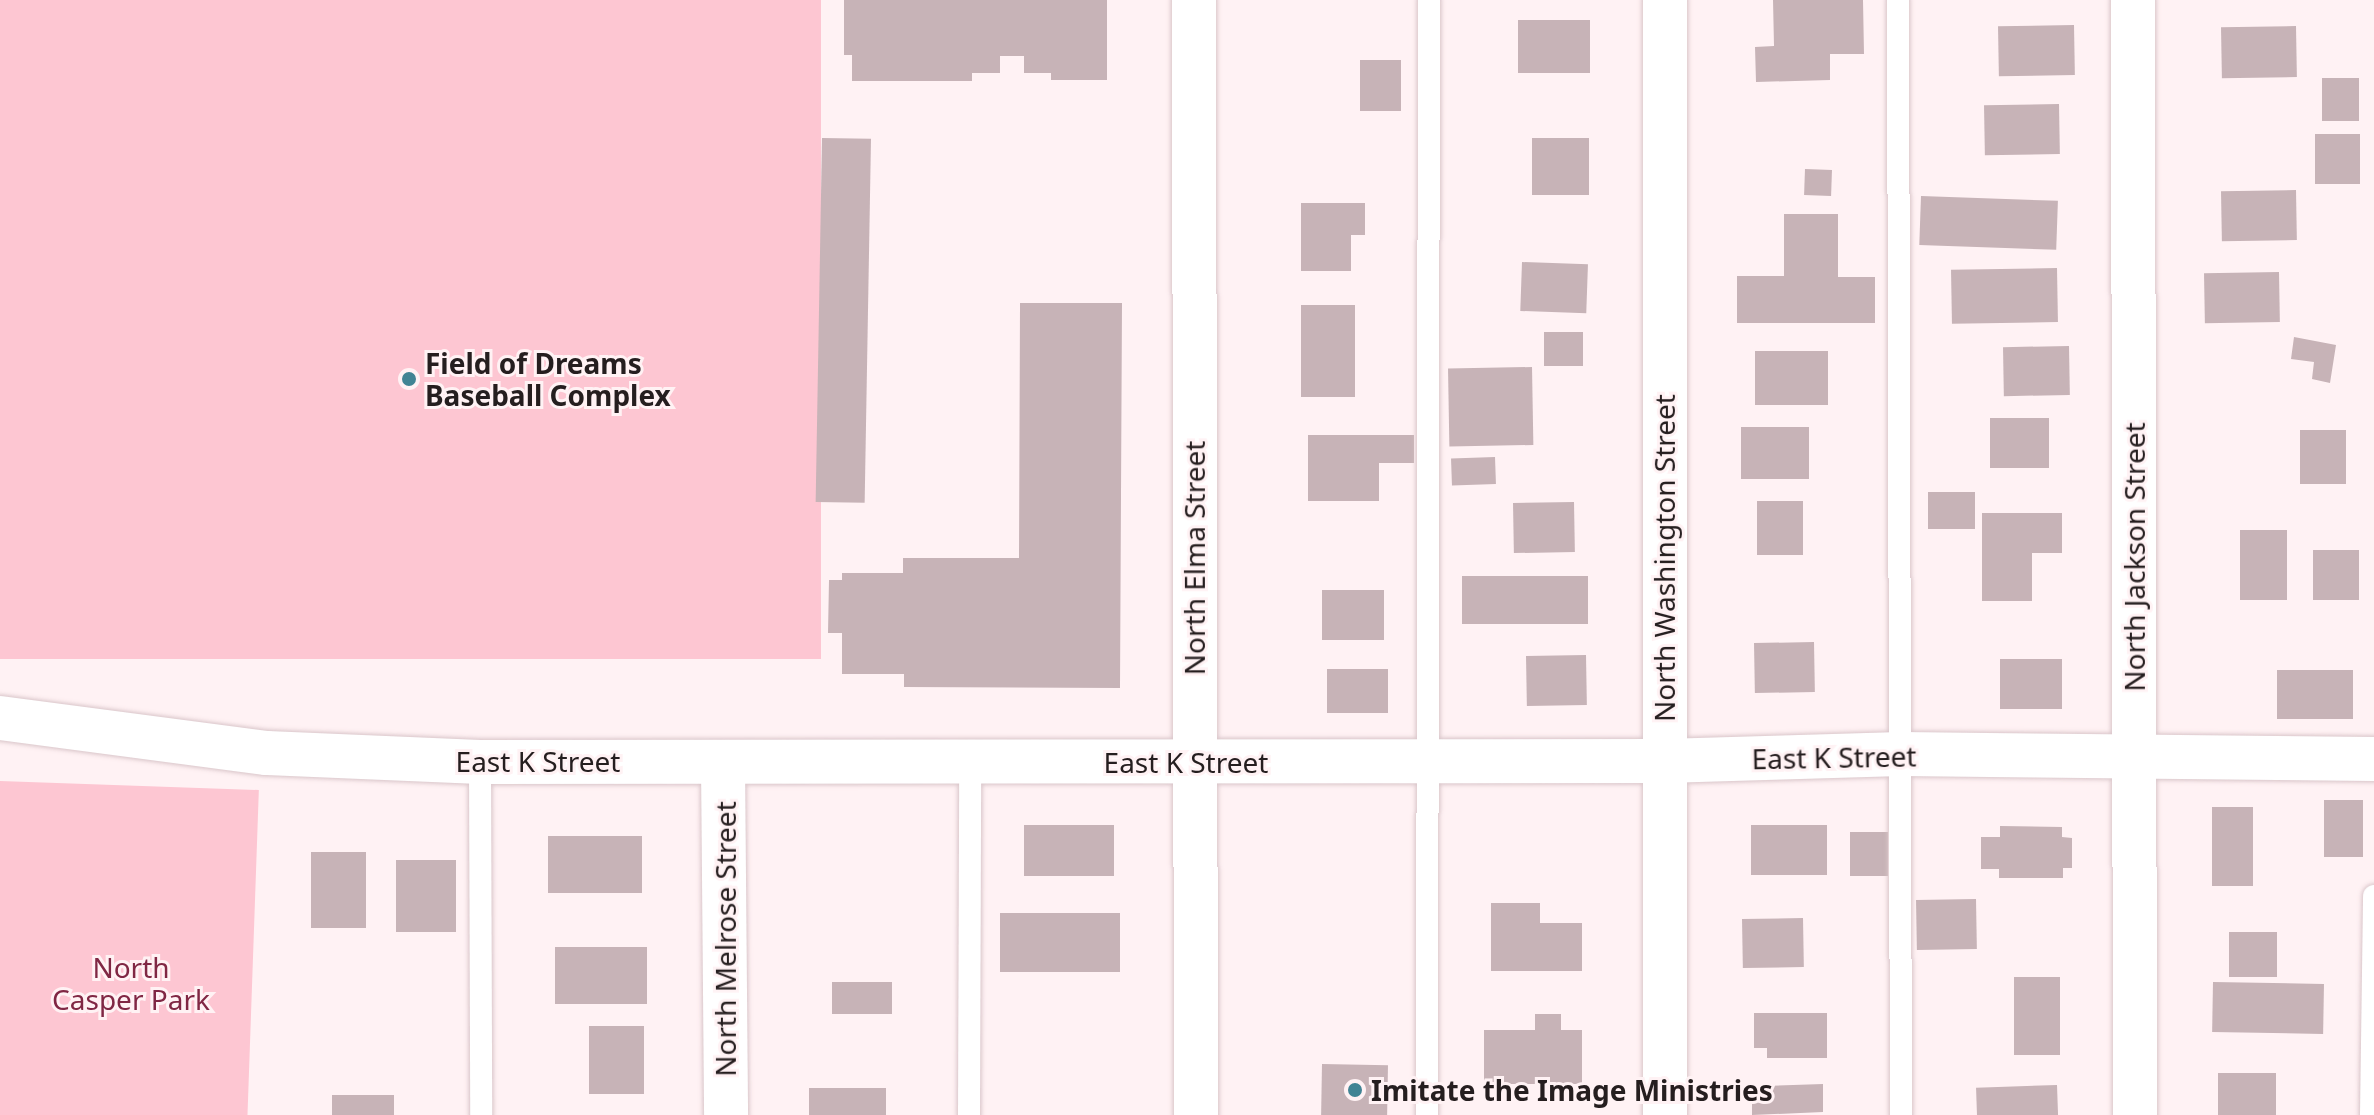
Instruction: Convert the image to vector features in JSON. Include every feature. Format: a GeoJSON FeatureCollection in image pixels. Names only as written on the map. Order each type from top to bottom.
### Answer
{"type":"FeatureCollection","features":[{"type":"Feature","properties":{"kind":"street","name":"North Elma Street"},"geometry":{"type":"LineString","coordinates":[[1194,0],[1196,1115]]}},
{"type":"Feature","properties":{"kind":"street","name":"North Washington Street"},"geometry":{"type":"LineString","coordinates":[[1665,0],[1665,1115]]}},
{"type":"Feature","properties":{"kind":"street","name":"North Jackson Street"},"geometry":{"type":"LineString","coordinates":[[2133,0],[2135,1115]]}},
{"type":"Feature","properties":{"kind":"street","name":"East K Street"},"geometry":{"type":"LineString","coordinates":[[0,718],[267,753],[480,762],[1664,761],[1901,754],[2374,759]]}},
{"type":"Feature","properties":{"kind":"street","name":"North Melrose Street"},"geometry":{"type":"LineString","coordinates":[[723,762],[726,1115]]}},
{"type":"Feature","properties":{"kind":"lane"},"geometry":{"type":"LineString","coordinates":[[1427,1115],[1429,0]]}},
{"type":"Feature","properties":{"kind":"lane"},"geometry":{"type":"LineString","coordinates":[[1898,0],[1901,1115]]}},
{"type":"Feature","properties":{"kind":"lane"},"geometry":{"type":"LineString","coordinates":[[480,762],[481,1115]]}},
{"type":"Feature","properties":{"kind":"lane"},"geometry":{"type":"LineString","coordinates":[[969,1115],[970,762]]}},
{"type":"Feature","properties":{"kind":"lane"},"geometry":{"type":"LineString","coordinates":[[2371,1115],[2374,896]]}},
{"type":"Feature","properties":{"kind":"green space","name":"Field of Dreams Baseball Complex"},"geometry":{"type":"Polygon","coordinates":[[[0,0],[821,0],[821,659],[0,659],[0,0]]]}},
{"type":"Feature","properties":{"kind":"green space","name":"North Casper Park"},"geometry":{"type":"Polygon","coordinates":[[[0,781],[259,790],[247,1115],[0,1115],[0,781]]]}},
{"type":"Feature","properties":{"kind":"building"},"geometry":{"type":"Polygon","coordinates":[[[844,0],[1107,0],[1107,80],[1051,80],[1051,73],[1024,73],[1024,56],[1000,56],[1000,73],[972,73],[972,81],[852,81],[852,55],[844,55],[844,0]]]}},
{"type":"Feature","properties":{"kind":"building"},"geometry":{"type":"Polygon","coordinates":[[[1773,0],[1863,0],[1864,54],[1830,54],[1830,80],[1756,82],[1755,47],[1774,46],[1773,0]]]}},
{"type":"Feature","properties":{"kind":"building"},"geometry":{"type":"Polygon","coordinates":[[[1518,20],[1590,20],[1590,73],[1518,73],[1518,20]]]}},
{"type":"Feature","properties":{"kind":"building"},"geometry":{"type":"Polygon","coordinates":[[[2074,25],[2075,75],[1999,76],[1998,26],[2074,25]]]}},
{"type":"Feature","properties":{"kind":"building"},"geometry":{"type":"Polygon","coordinates":[[[2296,26],[2297,77],[2222,78],[2221,27],[2296,26]]]}},
{"type":"Feature","properties":{"kind":"building"},"geometry":{"type":"Polygon","coordinates":[[[1360,60],[1401,60],[1401,111],[1360,111],[1360,60]]]}},
{"type":"Feature","properties":{"kind":"building"},"geometry":{"type":"Polygon","coordinates":[[[2322,78],[2359,78],[2359,121],[2322,121],[2322,78]]]}},
{"type":"Feature","properties":{"kind":"building"},"geometry":{"type":"Polygon","coordinates":[[[2059,104],[2060,154],[1985,155],[1984,105],[2059,104]]]}},
{"type":"Feature","properties":{"kind":"building"},"geometry":{"type":"Polygon","coordinates":[[[2315,134],[2360,134],[2360,184],[2315,184],[2315,134]]]}},
{"type":"Feature","properties":{"kind":"building"},"geometry":{"type":"Polygon","coordinates":[[[822,138],[871,139],[865,503],[816,502],[822,138]]]}},
{"type":"Feature","properties":{"kind":"building"},"geometry":{"type":"Polygon","coordinates":[[[1532,138],[1589,138],[1589,195],[1532,195],[1532,138]]]}},
{"type":"Feature","properties":{"kind":"building"},"geometry":{"type":"Polygon","coordinates":[[[1805,169],[1832,170],[1831,196],[1804,195],[1805,169]]]}},
{"type":"Feature","properties":{"kind":"building"},"geometry":{"type":"Polygon","coordinates":[[[2296,190],[2297,240],[2222,241],[2221,191],[2296,190]]]}},
{"type":"Feature","properties":{"kind":"building"},"geometry":{"type":"Polygon","coordinates":[[[1921,196],[2058,201],[2056,250],[1919,245],[1921,196]]]}},
{"type":"Feature","properties":{"kind":"building"},"geometry":{"type":"Polygon","coordinates":[[[1301,203],[1365,203],[1365,235],[1351,235],[1351,271],[1301,271],[1301,203]]]}},
{"type":"Feature","properties":{"kind":"building"},"geometry":{"type":"Polygon","coordinates":[[[1784,214],[1838,214],[1838,277],[1875,277],[1875,323],[1737,323],[1737,276],[1784,276],[1784,214]]]}},
{"type":"Feature","properties":{"kind":"building"},"geometry":{"type":"Polygon","coordinates":[[[1522,262],[1588,264],[1586,313],[1520,311],[1522,262]]]}},
{"type":"Feature","properties":{"kind":"building"},"geometry":{"type":"Polygon","coordinates":[[[2057,268],[2058,322],[1952,324],[1951,270],[2057,268]]]}},
{"type":"Feature","properties":{"kind":"building"},"geometry":{"type":"Polygon","coordinates":[[[2279,272],[2280,322],[2205,323],[2204,273],[2279,272]]]}},
{"type":"Feature","properties":{"kind":"building"},"geometry":{"type":"Polygon","coordinates":[[[1020,303],[1122,303],[1120,688],[904,687],[904,674],[842,674],[842,633],[828,633],[829,580],[842,580],[842,573],[903,573],[903,558],[1019,558],[1020,303]]]}},
{"type":"Feature","properties":{"kind":"building"},"geometry":{"type":"Polygon","coordinates":[[[1301,305],[1355,305],[1355,397],[1301,397],[1301,305]]]}},
{"type":"Feature","properties":{"kind":"building"},"geometry":{"type":"Polygon","coordinates":[[[1544,332],[1583,332],[1583,366],[1544,366],[1544,332]]]}},
{"type":"Feature","properties":{"kind":"building"},"geometry":{"type":"Polygon","coordinates":[[[2294,337],[2336,345],[2330,383],[2312,379],[2314,362],[2291,359],[2294,337]]]}},
{"type":"Feature","properties":{"kind":"building"},"geometry":{"type":"Polygon","coordinates":[[[2069,346],[2070,395],[2004,396],[2003,347],[2069,346]]]}},
{"type":"Feature","properties":{"kind":"building"},"geometry":{"type":"Polygon","coordinates":[[[1755,351],[1828,351],[1828,405],[1755,405],[1755,351]]]}},
{"type":"Feature","properties":{"kind":"building"},"geometry":{"type":"Polygon","coordinates":[[[1532,367],[1533,445],[1449,446],[1448,368],[1532,367]]]}},
{"type":"Feature","properties":{"kind":"building"},"geometry":{"type":"Polygon","coordinates":[[[1990,418],[2049,418],[2049,468],[1990,468],[1990,418]]]}},
{"type":"Feature","properties":{"kind":"building"},"geometry":{"type":"Polygon","coordinates":[[[1741,427],[1809,427],[1809,479],[1741,479],[1741,427]]]}},
{"type":"Feature","properties":{"kind":"building"},"geometry":{"type":"Polygon","coordinates":[[[2300,430],[2346,430],[2346,484],[2300,484],[2300,430]]]}},
{"type":"Feature","properties":{"kind":"building"},"geometry":{"type":"Polygon","coordinates":[[[1308,435],[1414,435],[1414,463],[1379,463],[1379,501],[1308,501],[1308,435]]]}},
{"type":"Feature","properties":{"kind":"building"},"geometry":{"type":"Polygon","coordinates":[[[1495,457],[1496,484],[1452,486],[1451,459],[1495,457]]]}},
{"type":"Feature","properties":{"kind":"building"},"geometry":{"type":"Polygon","coordinates":[[[1928,492],[1975,492],[1975,529],[1928,529],[1928,492]]]}},
{"type":"Feature","properties":{"kind":"building"},"geometry":{"type":"Polygon","coordinates":[[[1757,501],[1803,501],[1803,555],[1757,555],[1757,501]]]}},
{"type":"Feature","properties":{"kind":"building"},"geometry":{"type":"Polygon","coordinates":[[[1574,502],[1575,552],[1514,553],[1513,503],[1574,502]]]}},
{"type":"Feature","properties":{"kind":"building"},"geometry":{"type":"Polygon","coordinates":[[[1982,513],[2062,513],[2062,553],[2032,553],[2032,601],[1982,601],[1982,513]]]}},
{"type":"Feature","properties":{"kind":"building"},"geometry":{"type":"Polygon","coordinates":[[[2240,530],[2287,530],[2287,600],[2240,600],[2240,530]]]}},
{"type":"Feature","properties":{"kind":"building"},"geometry":{"type":"Polygon","coordinates":[[[2313,550],[2359,550],[2359,600],[2313,600],[2313,550]]]}},
{"type":"Feature","properties":{"kind":"building"},"geometry":{"type":"Polygon","coordinates":[[[1462,576],[1588,576],[1588,624],[1462,624],[1462,576]]]}},
{"type":"Feature","properties":{"kind":"building"},"geometry":{"type":"Polygon","coordinates":[[[1322,590],[1384,590],[1384,640],[1322,640],[1322,590]]]}},
{"type":"Feature","properties":{"kind":"building"},"geometry":{"type":"Polygon","coordinates":[[[1814,642],[1815,692],[1755,693],[1754,643],[1814,642]]]}},
{"type":"Feature","properties":{"kind":"building"},"geometry":{"type":"Polygon","coordinates":[[[1586,655],[1587,705],[1527,706],[1526,656],[1586,655]]]}},
{"type":"Feature","properties":{"kind":"building"},"geometry":{"type":"Polygon","coordinates":[[[2000,659],[2062,659],[2062,709],[2000,709],[2000,659]]]}},
{"type":"Feature","properties":{"kind":"building"},"geometry":{"type":"Polygon","coordinates":[[[1327,669],[1388,669],[1388,713],[1327,713],[1327,669]]]}},
{"type":"Feature","properties":{"kind":"building"},"geometry":{"type":"Polygon","coordinates":[[[2277,670],[2353,670],[2353,719],[2277,719],[2277,670]]]}},
{"type":"Feature","properties":{"kind":"building"},"geometry":{"type":"Polygon","coordinates":[[[2324,800],[2363,800],[2363,857],[2324,857],[2324,800]]]}},
{"type":"Feature","properties":{"kind":"building"},"geometry":{"type":"Polygon","coordinates":[[[2212,807],[2253,807],[2253,886],[2212,886],[2212,807]]]}},
{"type":"Feature","properties":{"kind":"building"},"geometry":{"type":"Polygon","coordinates":[[[1024,825],[1114,825],[1114,876],[1024,876],[1024,825]]]}},
{"type":"Feature","properties":{"kind":"building"},"geometry":{"type":"Polygon","coordinates":[[[1751,825],[1827,825],[1827,875],[1751,875],[1751,825]]]}},
{"type":"Feature","properties":{"kind":"building"},"geometry":{"type":"Polygon","coordinates":[[[2000,826],[2062,827],[2062,837],[2072,838],[2072,868],[2063,868],[2063,878],[1999,878],[1999,869],[1981,869],[1981,837],[2000,837],[2000,826]]]}},
{"type":"Feature","properties":{"kind":"building"},"geometry":{"type":"Polygon","coordinates":[[[1850,832],[1888,832],[1888,876],[1850,876],[1850,832]]]}},
{"type":"Feature","properties":{"kind":"building"},"geometry":{"type":"Polygon","coordinates":[[[548,836],[642,836],[642,893],[548,893],[548,836]]]}},
{"type":"Feature","properties":{"kind":"building"},"geometry":{"type":"Polygon","coordinates":[[[311,852],[366,852],[366,928],[311,928],[311,852]]]}},
{"type":"Feature","properties":{"kind":"building"},"geometry":{"type":"Polygon","coordinates":[[[396,860],[456,860],[456,932],[396,932],[396,860]]]}},
{"type":"Feature","properties":{"kind":"building"},"geometry":{"type":"Polygon","coordinates":[[[1976,899],[1977,949],[1917,950],[1916,900],[1976,899]]]}},
{"type":"Feature","properties":{"kind":"building"},"geometry":{"type":"Polygon","coordinates":[[[1491,903],[1540,903],[1540,923],[1582,923],[1582,971],[1491,971],[1491,903]]]}},
{"type":"Feature","properties":{"kind":"building"},"geometry":{"type":"Polygon","coordinates":[[[1000,913],[1120,913],[1120,972],[1000,972],[1000,913]]]}},
{"type":"Feature","properties":{"kind":"building"},"geometry":{"type":"Polygon","coordinates":[[[1803,918],[1804,967],[1743,968],[1742,919],[1803,918]]]}},
{"type":"Feature","properties":{"kind":"building"},"geometry":{"type":"Polygon","coordinates":[[[2229,932],[2277,932],[2277,977],[2229,977],[2229,932]]]}},
{"type":"Feature","properties":{"kind":"building"},"geometry":{"type":"Polygon","coordinates":[[[555,947],[647,947],[647,1004],[555,1004],[555,947]]]}},
{"type":"Feature","properties":{"kind":"building"},"geometry":{"type":"Polygon","coordinates":[[[2014,977],[2060,977],[2060,1055],[2014,1055],[2014,977]]]}},
{"type":"Feature","properties":{"kind":"building"},"geometry":{"type":"Polygon","coordinates":[[[832,982],[892,982],[892,1014],[832,1014],[832,982]]]}},
{"type":"Feature","properties":{"kind":"building"},"geometry":{"type":"Polygon","coordinates":[[[2213,982],[2324,984],[2323,1034],[2212,1032],[2213,982]]]}},
{"type":"Feature","properties":{"kind":"building"},"geometry":{"type":"Polygon","coordinates":[[[1754,1013],[1827,1013],[1827,1058],[1767,1058],[1767,1048],[1754,1048],[1754,1013]]]}},
{"type":"Feature","properties":{"kind":"building"},"geometry":{"type":"Polygon","coordinates":[[[1535,1014],[1561,1014],[1561,1030],[1582,1030],[1582,1084],[1484,1084],[1484,1030],[1535,1030],[1535,1014]]]}},
{"type":"Feature","properties":{"kind":"building"},"geometry":{"type":"Polygon","coordinates":[[[589,1026],[644,1026],[644,1094],[589,1094],[589,1026]]]}},
{"type":"Feature","properties":{"kind":"building","name":"Imitate the Image Ministries"},"geometry":{"type":"Polygon","coordinates":[[[1322,1064],[1388,1065],[1387,1115],[1321,1115],[1322,1064]]]}},
{"type":"Feature","properties":{"kind":"building"},"geometry":{"type":"Polygon","coordinates":[[[2218,1073],[2276,1073],[2276,1115],[2218,1115],[2218,1073]]]}},
{"type":"Feature","properties":{"kind":"building"},"geometry":{"type":"Polygon","coordinates":[[[1823,1084],[1823,1112],[1752,1115],[1752,1096],[1764,1095],[1764,1086],[1823,1084]]]}},
{"type":"Feature","properties":{"kind":"building"},"geometry":{"type":"Polygon","coordinates":[[[2057,1085],[2058,1115],[1977,1115],[1976,1088],[2057,1085]]]}},
{"type":"Feature","properties":{"kind":"building"},"geometry":{"type":"Polygon","coordinates":[[[809,1088],[886,1088],[886,1115],[809,1115],[809,1088]]]}},
{"type":"Feature","properties":{"kind":"building"},"geometry":{"type":"Polygon","coordinates":[[[332,1095],[394,1095],[394,1115],[332,1115],[332,1095]]]}},
{"type":"Feature","properties":{"kind":"place","name":"Field of Dreams Baseball Complex"},"geometry":{"type":"Point","coordinates":[409,379]}},
{"type":"Feature","properties":{"kind":"place","name":"Imitate the Image Ministries"},"geometry":{"type":"Point","coordinates":[1355,1090]}}]}
